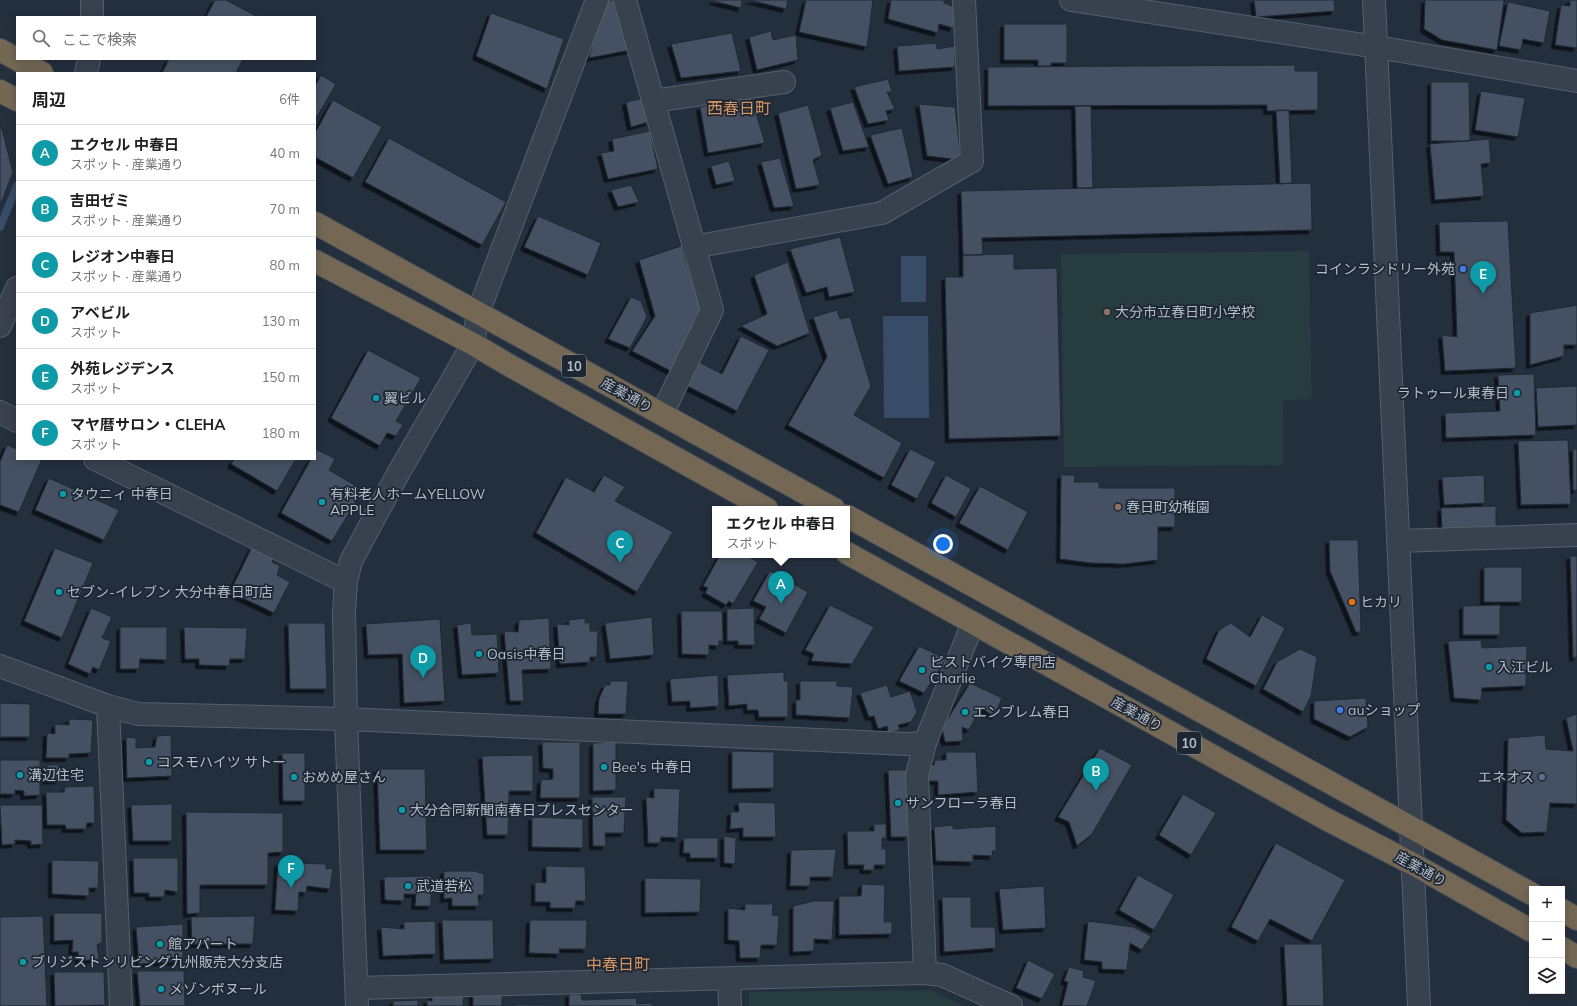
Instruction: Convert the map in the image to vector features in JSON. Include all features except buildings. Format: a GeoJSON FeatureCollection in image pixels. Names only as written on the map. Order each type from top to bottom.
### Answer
{"type":"FeatureCollection","features":[{"type":"Feature","properties":{"kind":"highway"},"geometry":{"type":"LineString","coordinates":[[0,50],[16,59]]}},
{"type":"Feature","properties":{"kind":"highway"},"geometry":{"type":"LineString","coordinates":[[18,60],[40,72]]}},
{"type":"Feature","properties":{"kind":"highway"},"geometry":{"type":"LineString","coordinates":[[0,91],[16,99]]}},
{"type":"Feature","properties":{"kind":"highway","name":"産業通り"},"geometry":{"type":"LineString","coordinates":[[316,224],[829,506]]}},
{"type":"Feature","properties":{"kind":"highway","name":"10"},"geometry":{"type":"LineString","coordinates":[[316,262],[473,344],[506,364],[762,506]]}},
{"type":"Feature","properties":{"kind":"highway","name":"10"},"geometry":{"type":"LineString","coordinates":[[850,518],[1529,892]]}},
{"type":"Feature","properties":{"kind":"highway","name":"産業通り"},"geometry":{"type":"LineString","coordinates":[[850,555],[1326,819],[1412,864],[1529,929]]}},
{"type":"Feature","properties":{"kind":"highway"},"geometry":{"type":"LineString","coordinates":[[1565,902],[1577,902]]}},
{"type":"Feature","properties":{"kind":"highway"},"geometry":{"type":"LineString","coordinates":[[1565,912],[1577,919]]}},
{"type":"Feature","properties":{"kind":"street"},"geometry":{"type":"LineString","coordinates":[[92,0],[92,16]]}},
{"type":"Feature","properties":{"kind":"street"},"geometry":{"type":"LineString","coordinates":[[597,0],[478,313],[473,344],[399,472],[351,561],[346,582],[344,612],[346,718],[357,997],[729,978],[925,973],[942,975],[1011,1006]]}},
{"type":"Feature","properties":{"kind":"street"},"geometry":{"type":"LineString","coordinates":[[625,0],[693,247],[712,310],[662,414]]}},
{"type":"Feature","properties":{"kind":"street"},"geometry":{"type":"LineString","coordinates":[[693,247],[882,213],[972,161],[964,0]]}},
{"type":"Feature","properties":{"kind":"street"},"geometry":{"type":"LineString","coordinates":[[1071,0],[1376,47],[1577,81]]}},
{"type":"Feature","properties":{"kind":"street"},"geometry":{"type":"LineString","coordinates":[[1374,0],[1419,1006]]}},
{"type":"Feature","properties":{"kind":"street"},"geometry":{"type":"LineString","coordinates":[[86,72],[89,60]]}},
{"type":"Feature","properties":{"kind":"street"},"geometry":{"type":"LineString","coordinates":[[653,101],[784,82]]}},
{"type":"Feature","properties":{"kind":"street"},"geometry":{"type":"LineString","coordinates":[[0,326],[16,290]]}},
{"type":"Feature","properties":{"kind":"street"},"geometry":{"type":"LineString","coordinates":[[0,412],[16,420]]}},
{"type":"Feature","properties":{"kind":"street"},"geometry":{"type":"LineString","coordinates":[[98,460],[346,582]]}},
{"type":"Feature","properties":{"kind":"street"},"geometry":{"type":"LineString","coordinates":[[1398,541],[1577,535]]}},
{"type":"Feature","properties":{"kind":"street"},"geometry":{"type":"LineString","coordinates":[[925,973],[917,775],[925,743],[973,623]]}},
{"type":"Feature","properties":{"kind":"street"},"geometry":{"type":"LineString","coordinates":[[0,666],[108,706],[138,714],[346,718],[899,744],[925,743]]}},
{"type":"Feature","properties":{"kind":"street"},"geometry":{"type":"LineString","coordinates":[[108,706],[121,1006]]}},
{"type":"Feature","properties":{"kind":"street"},"geometry":{"type":"LineString","coordinates":[[729,978],[730,1006]]}},
{"type":"Feature","properties":{"kind":"green space"},"geometry":{"type":"Polygon","coordinates":[[[1309,251],[1312,399],[1283,401],[1284,465],[1064,467],[1061,254],[1309,251]]]}},
{"type":"Feature","properties":{"kind":"green space"},"geometry":{"type":"Polygon","coordinates":[[[930,990],[964,1006],[749,1006],[749,992],[930,990]]]}},
{"type":"Feature","properties":{"kind":"water"},"geometry":{"type":"Polygon","coordinates":[[[901,256],[926,256],[926,302],[901,302],[901,256]]]}},
{"type":"Feature","properties":{"kind":"water"},"geometry":{"type":"Polygon","coordinates":[[[883,316],[928,316],[929,418],[884,418],[883,316]]]}},
{"type":"Feature","properties":{"kind":"waterway"},"geometry":{"type":"LineString","coordinates":[[0,227],[16,188]]}},
{"type":"Feature","properties":{"kind":"place","name":"コインランドリー外苑"},"geometry":{"type":"Point","coordinates":[1463,269]}},
{"type":"Feature","properties":{"kind":"place","name":"外苑レジデンス"},"geometry":{"type":"Point","coordinates":[1483,294]}},
{"type":"Feature","properties":{"kind":"place","name":"大分市立春日町小学校"},"geometry":{"type":"Point","coordinates":[1107,312]}},
{"type":"Feature","properties":{"kind":"place","name":"ラトゥール東春日"},"geometry":{"type":"Point","coordinates":[1517,393]}},
{"type":"Feature","properties":{"kind":"place","name":"翼ビル"},"geometry":{"type":"Point","coordinates":[376,398]}},
{"type":"Feature","properties":{"kind":"place","name":"タウニィ 中春日"},"geometry":{"type":"Point","coordinates":[63,494]}},
{"type":"Feature","properties":{"kind":"place","name":"有料老人ホームYELLOW APPLE"},"geometry":{"type":"Point","coordinates":[322,502]}},
{"type":"Feature","properties":{"kind":"place","name":"春日町幼稚園"},"geometry":{"type":"Point","coordinates":[1118,507]}},
{"type":"Feature","properties":{"kind":"place","name":"レジオン中春日"},"geometry":{"type":"Point","coordinates":[620,563]}},
{"type":"Feature","properties":{"kind":"place","name":"セブン-イレブン 大分中春日町店"},"geometry":{"type":"Point","coordinates":[59,592]}},
{"type":"Feature","properties":{"kind":"place","name":"ヒカリ"},"geometry":{"type":"Point","coordinates":[1352,602]}},
{"type":"Feature","properties":{"kind":"place","name":"エクセル 中春日"},"geometry":{"type":"Point","coordinates":[781,604]}},
{"type":"Feature","properties":{"kind":"place","name":"Oasis中春日"},"geometry":{"type":"Point","coordinates":[479,654]}},
{"type":"Feature","properties":{"kind":"place","name":"入江ビル"},"geometry":{"type":"Point","coordinates":[1489,667]}},
{"type":"Feature","properties":{"kind":"place","name":"ピストバイク専門店 Charlie"},"geometry":{"type":"Point","coordinates":[922,670]}},
{"type":"Feature","properties":{"kind":"place","name":"アベビル"},"geometry":{"type":"Point","coordinates":[423,678]}},
{"type":"Feature","properties":{"kind":"place","name":"auショップ"},"geometry":{"type":"Point","coordinates":[1340,710]}},
{"type":"Feature","properties":{"kind":"place","name":"エンブレム春日"},"geometry":{"type":"Point","coordinates":[965,712]}},
{"type":"Feature","properties":{"kind":"place","name":"コスモハイツ サトー"},"geometry":{"type":"Point","coordinates":[149,762]}},
{"type":"Feature","properties":{"kind":"place","name":"Bee's 中春日"},"geometry":{"type":"Point","coordinates":[604,767]}},
{"type":"Feature","properties":{"kind":"place","name":"溝辺住宅"},"geometry":{"type":"Point","coordinates":[20,775]}},
{"type":"Feature","properties":{"kind":"place","name":"おめめ屋さん"},"geometry":{"type":"Point","coordinates":[294,777]}},
{"type":"Feature","properties":{"kind":"place","name":"エネオス"},"geometry":{"type":"Point","coordinates":[1542,777]}},
{"type":"Feature","properties":{"kind":"place","name":"吉田ゼミ"},"geometry":{"type":"Point","coordinates":[1096,791]}},
{"type":"Feature","properties":{"kind":"place","name":"サンフローラ春日"},"geometry":{"type":"Point","coordinates":[898,803]}},
{"type":"Feature","properties":{"kind":"place","name":"大分合同新聞南春日プレスセンター"},"geometry":{"type":"Point","coordinates":[402,810]}},
{"type":"Feature","properties":{"kind":"place","name":"武道若松"},"geometry":{"type":"Point","coordinates":[408,886]}},
{"type":"Feature","properties":{"kind":"place","name":"マヤ暦サロン・CLEHA"},"geometry":{"type":"Point","coordinates":[291,888]}},
{"type":"Feature","properties":{"kind":"place","name":"館アパート"},"geometry":{"type":"Point","coordinates":[160,944]}},
{"type":"Feature","properties":{"kind":"place","name":"ブリジストンリビング九州販売大分支店"},"geometry":{"type":"Point","coordinates":[23,962]}},
{"type":"Feature","properties":{"kind":"place","name":"メゾンボヌール"},"geometry":{"type":"Point","coordinates":[161,989]}},
{"type":"Feature","properties":{"kind":"district","name":"西春日町"},"geometry":{"type":"Point","coordinates":[739,108]}},
{"type":"Feature","properties":{"kind":"district","name":"中春日町"},"geometry":{"type":"Point","coordinates":[618,964]}}]}
